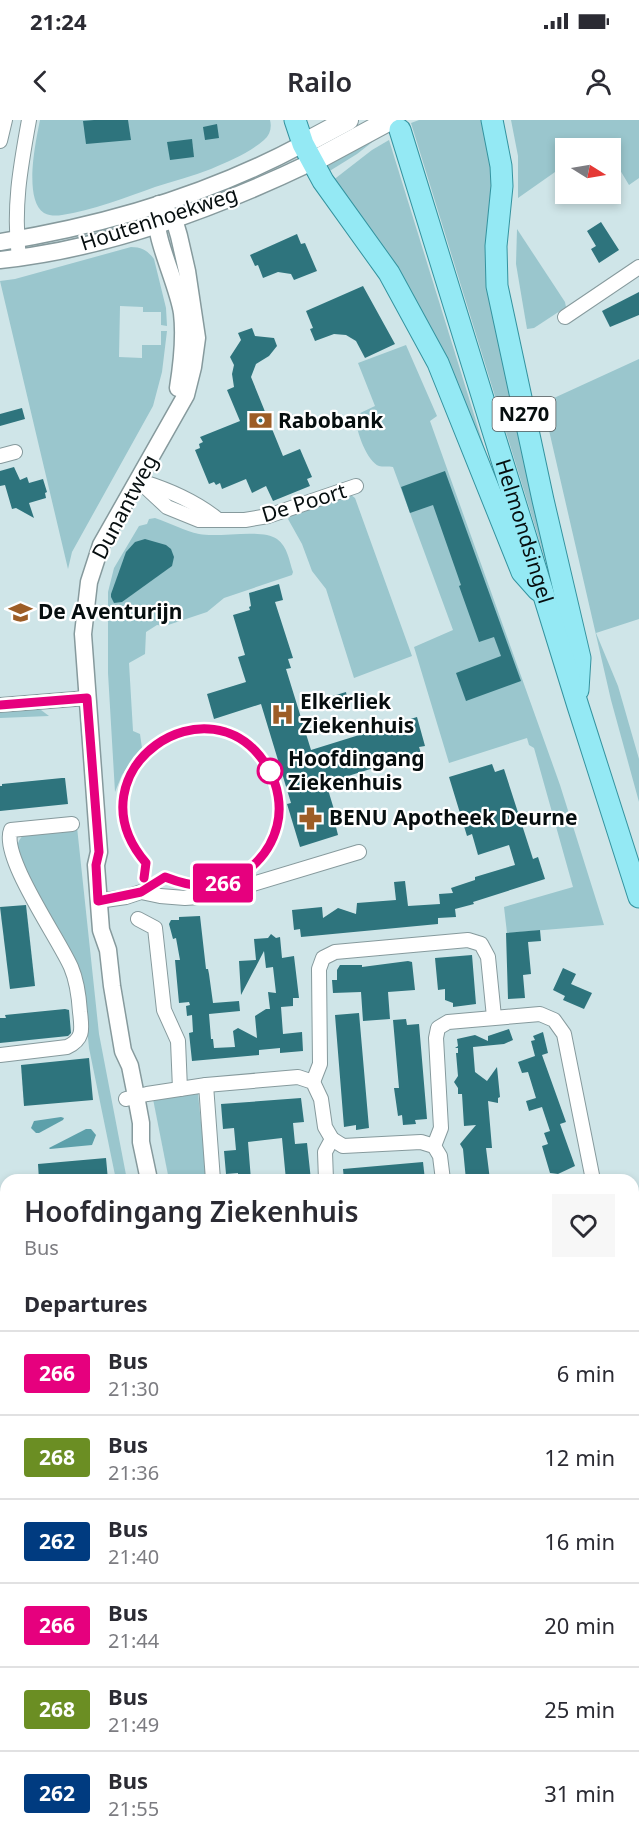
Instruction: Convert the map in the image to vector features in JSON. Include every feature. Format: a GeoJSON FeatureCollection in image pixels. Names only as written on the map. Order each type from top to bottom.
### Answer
{"type":"FeatureCollection","features":[{"type":"Feature","properties":{"kind":"main road","name":"N270"},"geometry":{"type":"LineString","coordinates":[[295,120],[308,153],[323,181],[389,273],[412,311],[438,363],[522,572],[544,597]]}},
{"type":"Feature","properties":{"kind":"main road"},"geometry":{"type":"LineString","coordinates":[[308,153],[348,120]]}},
{"type":"Feature","properties":{"kind":"main road","name":"N270"},"geometry":{"type":"LineString","coordinates":[[492,120],[501,166],[502,186],[496,246],[497,286],[540,489],[580,658],[578,706]]}},
{"type":"Feature","properties":{"kind":"main road"},"geometry":{"type":"LineString","coordinates":[[308,153],[392,124]]}},
{"type":"Feature","properties":{"kind":"main road","name":"Helmondsingel"},"geometry":{"type":"LineString","coordinates":[[392,124],[639,897]]}},
{"type":"Feature","properties":{"kind":"street"},"geometry":{"type":"LineString","coordinates":[[0,141],[5,120]]}},
{"type":"Feature","properties":{"kind":"street"},"geometry":{"type":"LineString","coordinates":[[20,258],[17,239],[18,182],[29,120]]}},
{"type":"Feature","properties":{"kind":"street","name":"Houtenhoekweg"},"geometry":{"type":"LineString","coordinates":[[0,242],[54,233],[183,198],[308,153]]}},
{"type":"Feature","properties":{"kind":"street","name":"Houtenhoekweg"},"geometry":{"type":"LineString","coordinates":[[0,260],[20,258],[92,242],[174,219],[228,199],[308,153]]}},
{"type":"Feature","properties":{"kind":"street"},"geometry":{"type":"LineString","coordinates":[[159,204],[174,219]]}},
{"type":"Feature","properties":{"kind":"street","name":"Dunantweg"},"geometry":{"type":"LineString","coordinates":[[159,204],[155,224],[182,312],[182,366],[173,418]]}},
{"type":"Feature","properties":{"kind":"street","name":"Dunantweg"},"geometry":{"type":"LineString","coordinates":[[148,1174],[141,1142],[132,1125],[131,1098],[120,1068],[123,1051],[108,950],[110,929],[96,865],[99,852],[83,634],[89,582],[101,545],[186,395],[193,367],[197,338],[187,271],[174,219]]}},
{"type":"Feature","properties":{"kind":"street"},"geometry":{"type":"LineString","coordinates":[[565,317],[639,267]]}},
{"type":"Feature","properties":{"kind":"street"},"geometry":{"type":"LineString","coordinates":[[0,456],[15,452]]}},
{"type":"Feature","properties":{"kind":"street","name":"De Poort"},"geometry":{"type":"LineString","coordinates":[[139,481],[174,493],[202,507],[216,518],[238,520],[268,516],[356,486]]}},
{"type":"Feature","properties":{"kind":"street"},"geometry":{"type":"LineString","coordinates":[[0,705],[87,698]]}},
{"type":"Feature","properties":{"kind":"street"},"geometry":{"type":"LineString","coordinates":[[0,1055],[66,1047],[75,1043],[79,1038],[81,1028],[78,991],[72,968],[14,862],[8,837],[11,830],[72,824]]}},
{"type":"Feature","properties":{"kind":"street"},"geometry":{"type":"LineString","coordinates":[[103,901],[141,892],[177,897],[213,896],[359,852]]}},
{"type":"Feature","properties":{"kind":"street"},"geometry":{"type":"LineString","coordinates":[[138,919],[155,928],[164,1010],[178,1041],[180,1089]]}},
{"type":"Feature","properties":{"kind":"street"},"geometry":{"type":"LineString","coordinates":[[313,1082],[321,1064],[319,969],[323,958],[335,952],[468,940],[481,944],[488,957],[494,1017]]}},
{"type":"Feature","properties":{"kind":"street"},"geometry":{"type":"LineString","coordinates":[[434,1146],[441,1128],[436,1038],[438,1028],[448,1022],[540,1014],[554,1020],[564,1034],[592,1174]]}},
{"type":"Feature","properties":{"kind":"street"},"geometry":{"type":"LineString","coordinates":[[131,1098],[206,1085],[298,1077],[313,1082],[321,1099],[325,1127],[332,1139],[343,1146],[421,1142],[434,1146],[440,1156],[442,1174]]}},
{"type":"Feature","properties":{"kind":"street"},"geometry":{"type":"LineString","coordinates":[[206,1085],[213,1174]]}},
{"type":"Feature","properties":{"kind":"street"},"geometry":{"type":"LineString","coordinates":[[326,1174],[325,1152],[332,1139]]}},
{"type":"Feature","properties":{"kind":"shaded area"},"geometry":{"type":"Polygon","coordinates":[[[40,120],[270,120],[271,126],[268,136],[258,145],[211,169],[97,207],[55,216],[44,213],[38,206],[32,183],[40,120]]]}},
{"type":"Feature","properties":{"kind":"shaded area"},"geometry":{"type":"Polygon","coordinates":[[[419,120],[486,120],[493,153],[490,237],[553,585],[411,123],[419,120]]]}},
{"type":"Feature","properties":{"kind":"shaded area"},"geometry":{"type":"Polygon","coordinates":[[[511,120],[639,120],[639,178],[629,185],[621,172],[621,138],[555,138],[555,172],[518,198],[518,156],[511,120]]]}},
{"type":"Feature","properties":{"kind":"shaded area"},"geometry":{"type":"Polygon","coordinates":[[[380,136],[357,154],[328,172],[327,166],[380,136]]]}},
{"type":"Feature","properties":{"kind":"shaded area"},"geometry":{"type":"Polygon","coordinates":[[[389,140],[494,479],[332,181],[372,150],[389,140]]]}},
{"type":"Feature","properties":{"kind":"shaded area"},"geometry":{"type":"Polygon","coordinates":[[[517,229],[565,302],[566,307],[534,328],[527,329],[516,264],[517,229]]]}},
{"type":"Feature","properties":{"kind":"shaded area"},"geometry":{"type":"Polygon","coordinates":[[[131,247],[144,250],[154,259],[166,308],[167,326],[161,325],[161,312],[143,312],[143,307],[120,306],[119,357],[142,358],[142,345],[161,345],[161,331],[167,331],[162,372],[153,406],[72,552],[68,569],[0,281],[15,279],[131,247]]]}},
{"type":"Feature","properties":{"kind":"shaded area"},"geometry":{"type":"Polygon","coordinates":[[[406,345],[437,416],[430,421],[560,785],[604,925],[507,933],[504,907],[573,887],[534,748],[529,745],[527,738],[449,763],[414,647],[453,630],[393,467],[379,466],[370,458],[362,444],[356,420],[356,415],[375,406],[358,363],[406,345]]]}},
{"type":"Feature","properties":{"kind":"shaded area"},"geometry":{"type":"Polygon","coordinates":[[[639,359],[639,619],[596,633],[618,686],[639,759],[639,802],[611,700],[543,403],[639,359]]]}},
{"type":"Feature","properties":{"kind":"shaded area"},"geometry":{"type":"Polygon","coordinates":[[[351,495],[355,498],[412,656],[354,678],[326,589],[312,571],[302,544],[288,519],[292,514],[351,495]]]}},
{"type":"Feature","properties":{"kind":"shaded area"},"geometry":{"type":"Polygon","coordinates":[[[155,518],[199,534],[270,536],[284,546],[293,572],[292,575],[224,598],[207,612],[165,626],[157,625],[146,632],[145,654],[129,663],[133,731],[140,734],[142,748],[122,775],[115,792],[108,673],[108,592],[114,568],[139,526],[155,518]]]}},
{"type":"Feature","properties":{"kind":"shaded area"},"geometry":{"type":"Polygon","coordinates":[[[4,710],[41,710],[49,716],[0,718],[0,712],[4,710]]]}},
{"type":"Feature","properties":{"kind":"shaded area"},"geometry":{"type":"Polygon","coordinates":[[[77,827],[99,1034],[126,1174],[115,1174],[89,1048],[82,978],[17,856],[18,843],[27,833],[77,827]]]}},
{"type":"Feature","properties":{"kind":"shaded area"},"geometry":{"type":"Polygon","coordinates":[[[198,1094],[206,1174],[168,1174],[153,1099],[198,1094]]]}},
{"type":"Feature","properties":{"kind":"shaded area"},"geometry":{"type":"Polygon","coordinates":[[[64,1118],[63,1120],[39,1133],[31,1128],[34,1121],[64,1118]]]}},
{"type":"Feature","properties":{"kind":"shaded area"},"geometry":{"type":"Polygon","coordinates":[[[86,1129],[91,1129],[96,1135],[92,1145],[49,1148],[86,1129]]]}},
{"type":"Feature","properties":{"kind":"building"},"geometry":{"type":"Polygon","coordinates":[[[128,120],[131,140],[86,144],[83,121],[128,120]]]}},
{"type":"Feature","properties":{"kind":"building"},"geometry":{"type":"Polygon","coordinates":[[[217,124],[219,138],[205,140],[203,127],[217,124]]]}},
{"type":"Feature","properties":{"kind":"building"},"geometry":{"type":"Polygon","coordinates":[[[192,139],[194,157],[170,160],[167,142],[192,139]]]}},
{"type":"Feature","properties":{"kind":"building"},"geometry":{"type":"Polygon","coordinates":[[[601,222],[619,250],[599,263],[591,249],[596,246],[587,231],[601,222]]]}},
{"type":"Feature","properties":{"kind":"building"},"geometry":{"type":"Polygon","coordinates":[[[297,234],[301,244],[305,243],[317,271],[294,280],[291,274],[278,272],[263,278],[258,265],[255,266],[250,255],[297,234]]]}},
{"type":"Feature","properties":{"kind":"building"},"geometry":{"type":"Polygon","coordinates":[[[363,286],[395,344],[365,358],[356,341],[346,335],[334,334],[315,341],[310,329],[313,328],[306,311],[363,286]]]}},
{"type":"Feature","properties":{"kind":"building"},"geometry":{"type":"Polygon","coordinates":[[[639,292],[639,315],[610,327],[602,311],[639,292]]]}},
{"type":"Feature","properties":{"kind":"building"},"geometry":{"type":"Polygon","coordinates":[[[252,328],[255,336],[274,338],[277,346],[269,356],[256,364],[251,377],[283,456],[300,449],[312,477],[307,479],[310,486],[273,501],[266,486],[252,493],[246,479],[222,489],[220,483],[209,484],[195,450],[200,448],[199,444],[203,442],[200,437],[240,421],[227,390],[234,387],[232,374],[234,365],[230,357],[241,340],[238,333],[252,328]]]}},
{"type":"Feature","properties":{"kind":"building"},"geometry":{"type":"Polygon","coordinates":[[[22,408],[25,419],[0,426],[0,414],[22,408]]]}},
{"type":"Feature","properties":{"kind":"building"},"geometry":{"type":"Polygon","coordinates":[[[14,467],[20,480],[27,477],[29,483],[43,479],[47,492],[45,493],[46,498],[29,503],[34,518],[16,508],[12,509],[5,485],[0,486],[0,471],[14,467]]]}},
{"type":"Feature","properties":{"kind":"building"},"geometry":{"type":"Polygon","coordinates":[[[445,471],[521,681],[466,701],[456,673],[501,656],[494,637],[479,642],[433,505],[410,513],[401,487],[445,471]]]}},
{"type":"Feature","properties":{"kind":"building"},"geometry":{"type":"Polygon","coordinates":[[[145,539],[166,545],[171,549],[174,557],[172,566],[122,602],[114,603],[111,594],[126,552],[135,542],[145,539]]]}},
{"type":"Feature","properties":{"kind":"building"},"geometry":{"type":"Polygon","coordinates":[[[279,584],[283,600],[275,602],[293,658],[288,659],[291,668],[286,669],[311,750],[417,717],[425,746],[419,747],[421,753],[326,783],[339,826],[336,827],[338,835],[300,847],[287,804],[291,803],[261,704],[214,719],[207,694],[246,682],[238,657],[245,655],[233,615],[250,610],[249,593],[279,584]]]}},
{"type":"Feature","properties":{"kind":"building"},"geometry":{"type":"Polygon","coordinates":[[[346,692],[348,702],[329,708],[326,698],[346,692]]]}},
{"type":"Feature","properties":{"kind":"building"},"geometry":{"type":"Polygon","coordinates":[[[492,764],[495,772],[504,769],[533,859],[538,857],[545,879],[455,909],[456,917],[438,918],[438,924],[301,937],[300,929],[294,930],[292,910],[322,907],[323,918],[338,908],[356,914],[357,903],[396,900],[394,882],[405,881],[408,906],[440,904],[439,894],[453,893],[451,888],[475,880],[475,877],[515,865],[509,845],[478,855],[472,834],[467,836],[449,777],[492,764]]]}},
{"type":"Feature","properties":{"kind":"building"},"geometry":{"type":"Polygon","coordinates":[[[65,778],[68,804],[0,811],[0,786],[2,784],[65,778]]]}},
{"type":"Feature","properties":{"kind":"building"},"geometry":{"type":"Polygon","coordinates":[[[26,905],[35,986],[10,989],[0,907],[26,905]]]}},
{"type":"Feature","properties":{"kind":"building"},"geometry":{"type":"Polygon","coordinates":[[[200,916],[206,969],[208,969],[213,1003],[239,1001],[240,1011],[209,1014],[214,1048],[235,1047],[233,1031],[238,1028],[257,1038],[255,1016],[270,1009],[268,992],[276,993],[273,967],[266,968],[264,951],[241,995],[239,961],[256,960],[254,939],[268,938],[271,934],[276,938],[280,937],[282,958],[294,956],[299,998],[293,998],[293,1006],[281,1007],[283,1034],[302,1032],[303,1051],[280,1053],[280,1048],[259,1050],[259,1055],[192,1061],[189,1033],[193,1032],[192,1015],[187,1016],[186,1006],[190,1005],[189,1002],[179,1003],[175,960],[180,960],[176,938],[173,939],[169,924],[171,920],[179,920],[179,917],[200,916]]]}},
{"type":"Feature","properties":{"kind":"building"},"geometry":{"type":"Polygon","coordinates":[[[540,930],[541,941],[528,942],[531,974],[523,975],[525,998],[508,999],[506,933],[540,930]]]}},
{"type":"Feature","properties":{"kind":"building"},"geometry":{"type":"Polygon","coordinates":[[[472,955],[476,1004],[453,1007],[453,1003],[445,1000],[445,989],[438,990],[435,958],[472,955]]]}},
{"type":"Feature","properties":{"kind":"building"},"geometry":{"type":"Polygon","coordinates":[[[412,962],[415,990],[388,992],[390,1019],[363,1021],[361,992],[333,993],[332,980],[337,980],[337,970],[340,965],[362,965],[362,967],[412,962]]]}},
{"type":"Feature","properties":{"kind":"building"},"geometry":{"type":"Polygon","coordinates":[[[563,968],[576,974],[571,984],[592,993],[584,1009],[563,1000],[565,996],[553,990],[563,968]]]}},
{"type":"Feature","properties":{"kind":"building"},"geometry":{"type":"Polygon","coordinates":[[[69,1010],[71,1033],[68,1036],[0,1043],[0,1018],[6,1018],[5,1015],[69,1010]]]}},
{"type":"Feature","properties":{"kind":"building"},"geometry":{"type":"Polygon","coordinates":[[[359,1013],[369,1128],[356,1130],[356,1125],[344,1127],[335,1015],[359,1013]]]}},
{"type":"Feature","properties":{"kind":"building"},"geometry":{"type":"Polygon","coordinates":[[[406,1019],[407,1025],[419,1024],[427,1119],[415,1120],[416,1124],[403,1125],[402,1115],[398,1116],[394,1088],[399,1088],[393,1020],[406,1019]]]}},
{"type":"Feature","properties":{"kind":"building"},"geometry":{"type":"Polygon","coordinates":[[[509,1029],[513,1040],[504,1044],[473,1047],[475,1072],[487,1081],[497,1067],[500,1097],[498,1103],[488,1101],[492,1148],[486,1148],[489,1174],[465,1174],[463,1149],[460,1144],[476,1125],[464,1126],[462,1094],[458,1094],[458,1088],[454,1082],[458,1076],[456,1053],[458,1053],[458,1048],[455,1048],[458,1046],[457,1039],[475,1035],[488,1041],[488,1036],[509,1029]]]}},
{"type":"Feature","properties":{"kind":"building"},"geometry":{"type":"Polygon","coordinates":[[[543,1032],[548,1053],[542,1055],[566,1122],[560,1124],[575,1166],[558,1174],[550,1173],[542,1146],[548,1144],[544,1133],[550,1131],[542,1107],[529,1111],[526,1101],[536,1098],[528,1072],[522,1073],[518,1062],[535,1056],[531,1041],[535,1040],[533,1036],[543,1032]]]}},
{"type":"Feature","properties":{"kind":"building"},"geometry":{"type":"Polygon","coordinates":[[[89,1058],[93,1100],[24,1106],[21,1065],[89,1058]]]}},
{"type":"Feature","properties":{"kind":"building"},"geometry":{"type":"Polygon","coordinates":[[[301,1098],[304,1122],[293,1123],[295,1144],[307,1143],[310,1174],[285,1174],[282,1138],[248,1142],[251,1174],[226,1174],[224,1151],[236,1150],[234,1128],[223,1129],[221,1104],[301,1098]]]}},
{"type":"Feature","properties":{"kind":"building"},"geometry":{"type":"Polygon","coordinates":[[[106,1158],[107,1174],[39,1174],[38,1164],[106,1158]]]}},
{"type":"Feature","properties":{"kind":"building"},"geometry":{"type":"Polygon","coordinates":[[[423,1162],[424,1174],[343,1174],[343,1169],[423,1162]]]}},
{"type":"Feature","properties":{"kind":"bus line","name":"266"},"geometry":{"type":"LineString","coordinates":[[0,705],[87,698],[99,852],[96,865],[98,901],[141,892],[165,877],[185,884],[206,886],[222,883],[238,877],[254,866],[266,851],[278,825],[279,796],[273,776],[263,759],[248,745],[231,735],[211,730],[190,730],[175,734],[160,741],[145,753],[134,768],[124,791],[123,817],[130,841],[146,863],[144,878]]}},
{"type":"Feature","properties":{"kind":"place","name":"Rabobank"},"geometry":{"type":"Point","coordinates":[260,421]}},
{"type":"Feature","properties":{"kind":"place","name":"De Aventurijn"},"geometry":{"type":"Point","coordinates":[20,612]}},
{"type":"Feature","properties":{"kind":"place","name":"Elkerliek Ziekenhuis"},"geometry":{"type":"Point","coordinates":[282,714]}},
{"type":"Feature","properties":{"kind":"place","name":"Hoofdingang Ziekenhuis"},"geometry":{"type":"Point","coordinates":[270,771]}},
{"type":"Feature","properties":{"kind":"place","name":"BENU Apotheek Deurne"},"geometry":{"type":"Point","coordinates":[311,818]}}]}
